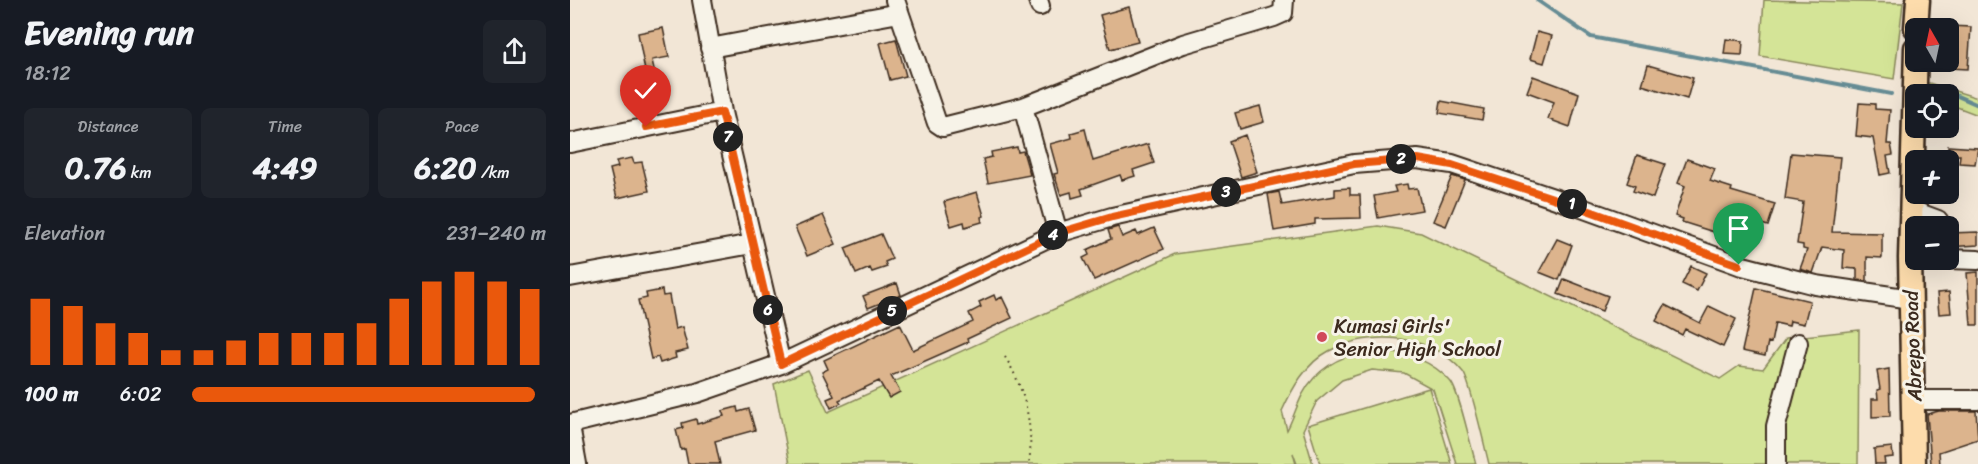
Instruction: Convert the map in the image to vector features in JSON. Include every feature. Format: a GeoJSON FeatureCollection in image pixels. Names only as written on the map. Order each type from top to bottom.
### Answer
{"type":"FeatureCollection","features":[{"type":"Feature","properties":{"kind":"main road"},"geometry":{"type":"LineString","coordinates":[[1917,18],[1918,0]]}},
{"type":"Feature","properties":{"kind":"main road","name":"Abrepo Road"},"geometry":{"type":"LineString","coordinates":[[1911,216],[1915,72]]}},
{"type":"Feature","properties":{"kind":"main road","name":"Abrepo Road"},"geometry":{"type":"LineString","coordinates":[[1912,270],[1914,464]]}},
{"type":"Feature","properties":{"kind":"street"},"geometry":{"type":"LineString","coordinates":[[702,0],[722,112],[781,364]]}},
{"type":"Feature","properties":{"kind":"street"},"geometry":{"type":"LineString","coordinates":[[710,48],[897,7],[939,126],[943,127],[1023,107],[1183,44],[1283,13],[1284,0]]}},
{"type":"Feature","properties":{"kind":"street"},"geometry":{"type":"LineString","coordinates":[[1023,107],[1058,233]]}},
{"type":"Feature","properties":{"kind":"street"},"geometry":{"type":"LineString","coordinates":[[570,143],[722,112]]}},
{"type":"Feature","properties":{"kind":"street"},"geometry":{"type":"LineString","coordinates":[[578,464],[570,425],[697,393],[781,364],[1058,233],[1112,217],[1354,164],[1418,159],[1452,165],[1739,265],[1816,285],[1911,299]]}},
{"type":"Feature","properties":{"kind":"street"},"geometry":{"type":"LineString","coordinates":[[1911,210],[1927,216]]}},
{"type":"Feature","properties":{"kind":"street"},"geometry":{"type":"LineString","coordinates":[[570,277],[752,244]]}},
{"type":"Feature","properties":{"kind":"street"},"geometry":{"type":"LineString","coordinates":[[1959,259],[1978,260]]}},
{"type":"Feature","properties":{"kind":"street"},"geometry":{"type":"LineString","coordinates":[[1776,464],[1776,426],[1798,343]]}},
{"type":"Feature","properties":{"kind":"street"},"geometry":{"type":"LineString","coordinates":[[1915,400],[1978,400]]}},
{"type":"Feature","properties":{"kind":"path"},"geometry":{"type":"LineString","coordinates":[[1005,357],[1016,378],[1031,428],[1029,464]]}},
{"type":"Feature","properties":{"kind":"green space"},"geometry":{"type":"Polygon","coordinates":[[[1764,0],[1903,3],[1894,79],[1760,56],[1764,0]]]}},
{"type":"Feature","properties":{"kind":"green space"},"geometry":{"type":"Polygon","coordinates":[[[1959,92],[1978,98],[1978,115],[1959,108],[1959,92]]]}},
{"type":"Feature","properties":{"kind":"green space","name":"Kumasi Girls' Senior High School"},"geometry":{"type":"Polygon","coordinates":[[[1378,226],[1421,233],[1720,379],[1739,366],[1763,369],[1786,338],[1859,330],[1858,464],[1489,464],[1463,372],[1450,359],[1435,350],[1400,339],[1381,338],[1345,344],[1313,362],[1295,386],[1282,411],[1287,430],[1305,390],[1314,378],[1328,366],[1345,357],[1363,352],[1401,353],[1436,368],[1450,381],[1461,407],[1476,464],[1457,464],[1433,389],[1404,373],[1372,370],[1342,380],[1317,401],[1303,430],[1313,464],[1297,464],[1293,453],[1296,464],[790,464],[774,384],[808,370],[828,412],[1175,254],[1378,226]]]}},
{"type":"Feature","properties":{"kind":"green space"},"geometry":{"type":"Polygon","coordinates":[[[1429,388],[1452,464],[1320,464],[1308,425],[1429,388]]]}},
{"type":"Feature","properties":{"kind":"building"},"geometry":{"type":"Polygon","coordinates":[[[1129,7],[1138,42],[1110,49],[1100,15],[1129,7]]]}},
{"type":"Feature","properties":{"kind":"building"},"geometry":{"type":"Polygon","coordinates":[[[1959,26],[1971,27],[1968,69],[1959,69],[1959,26]]]}},
{"type":"Feature","properties":{"kind":"building"},"geometry":{"type":"Polygon","coordinates":[[[663,28],[669,57],[652,60],[656,79],[642,82],[641,72],[645,71],[638,33],[663,28]]]}},
{"type":"Feature","properties":{"kind":"building"},"geometry":{"type":"Polygon","coordinates":[[[1537,32],[1552,36],[1544,63],[1530,59],[1537,32]]]}},
{"type":"Feature","properties":{"kind":"building"},"geometry":{"type":"Polygon","coordinates":[[[896,39],[906,76],[890,80],[880,43],[896,39]]]}},
{"type":"Feature","properties":{"kind":"building"},"geometry":{"type":"Polygon","coordinates":[[[1726,39],[1743,41],[1742,55],[1724,54],[1726,39]]]}},
{"type":"Feature","properties":{"kind":"building"},"geometry":{"type":"Polygon","coordinates":[[[1648,65],[1693,78],[1687,99],[1642,85],[1648,65]]]}},
{"type":"Feature","properties":{"kind":"building"},"geometry":{"type":"Polygon","coordinates":[[[1533,76],[1579,93],[1570,127],[1548,119],[1554,102],[1527,92],[1533,76]]]}},
{"type":"Feature","properties":{"kind":"building"},"geometry":{"type":"Polygon","coordinates":[[[1441,101],[1484,109],[1482,120],[1439,113],[1441,101]]]}},
{"type":"Feature","properties":{"kind":"building"},"geometry":{"type":"Polygon","coordinates":[[[1859,103],[1875,104],[1875,109],[1890,110],[1887,144],[1891,144],[1893,155],[1887,156],[1890,173],[1880,175],[1873,138],[1856,136],[1859,103]]]}},
{"type":"Feature","properties":{"kind":"building"},"geometry":{"type":"Polygon","coordinates":[[[1260,106],[1264,122],[1240,129],[1235,113],[1260,106]]]}},
{"type":"Feature","properties":{"kind":"building"},"geometry":{"type":"Polygon","coordinates":[[[1085,129],[1093,161],[1148,144],[1154,163],[1133,170],[1135,176],[1122,180],[1120,175],[1081,189],[1083,195],[1072,198],[1071,192],[1061,195],[1054,174],[1058,173],[1050,144],[1072,138],[1071,133],[1085,129]]]}},
{"type":"Feature","properties":{"kind":"building"},"geometry":{"type":"Polygon","coordinates":[[[1245,135],[1257,172],[1241,177],[1229,141],[1245,135]]]}},
{"type":"Feature","properties":{"kind":"building"},"geometry":{"type":"Polygon","coordinates":[[[1948,146],[1978,148],[1975,164],[1959,163],[1959,150],[1948,150],[1948,146]]]}},
{"type":"Feature","properties":{"kind":"building"},"geometry":{"type":"Polygon","coordinates":[[[1017,147],[1018,152],[1023,151],[1030,175],[988,183],[983,159],[992,157],[991,152],[1017,147]]]}},
{"type":"Feature","properties":{"kind":"building"},"geometry":{"type":"Polygon","coordinates":[[[1791,153],[1840,157],[1832,232],[1882,233],[1882,258],[1867,257],[1867,281],[1857,280],[1857,269],[1843,268],[1844,250],[1822,247],[1813,273],[1800,269],[1807,250],[1803,249],[1803,245],[1797,244],[1803,202],[1785,199],[1791,153]]]}},
{"type":"Feature","properties":{"kind":"building"},"geometry":{"type":"Polygon","coordinates":[[[1637,155],[1665,164],[1653,198],[1633,191],[1635,186],[1627,183],[1637,155]]]}},
{"type":"Feature","properties":{"kind":"building"},"geometry":{"type":"Polygon","coordinates":[[[632,158],[634,163],[642,162],[649,191],[617,198],[610,169],[618,167],[616,161],[632,158]]]}},
{"type":"Feature","properties":{"kind":"building"},"geometry":{"type":"Polygon","coordinates":[[[1687,159],[1715,169],[1710,181],[1732,188],[1731,191],[1775,204],[1768,226],[1755,222],[1753,227],[1722,218],[1717,233],[1682,222],[1683,219],[1675,216],[1685,186],[1678,183],[1687,159]]]}},
{"type":"Feature","properties":{"kind":"building"},"geometry":{"type":"Polygon","coordinates":[[[1452,176],[1465,180],[1446,226],[1433,221],[1452,176]]]}},
{"type":"Feature","properties":{"kind":"building"},"geometry":{"type":"Polygon","coordinates":[[[1407,184],[1408,189],[1417,188],[1422,210],[1378,218],[1374,196],[1396,192],[1394,186],[1407,184]]]}},
{"type":"Feature","properties":{"kind":"building"},"geometry":{"type":"Polygon","coordinates":[[[1350,188],[1350,195],[1360,195],[1361,218],[1315,219],[1315,224],[1274,231],[1268,194],[1279,192],[1282,205],[1335,196],[1335,189],[1350,188]]]}},
{"type":"Feature","properties":{"kind":"building"},"geometry":{"type":"Polygon","coordinates":[[[977,192],[984,216],[981,217],[982,222],[965,227],[964,222],[951,226],[944,202],[977,192]]]}},
{"type":"Feature","properties":{"kind":"building"},"geometry":{"type":"Polygon","coordinates":[[[823,215],[836,244],[807,256],[795,227],[823,215]]]}},
{"type":"Feature","properties":{"kind":"building"},"geometry":{"type":"Polygon","coordinates":[[[1118,227],[1122,237],[1136,231],[1138,235],[1154,228],[1164,249],[1094,280],[1083,258],[1089,255],[1087,250],[1111,239],[1108,230],[1118,227]]]}},
{"type":"Feature","properties":{"kind":"building"},"geometry":{"type":"Polygon","coordinates":[[[1978,232],[1978,245],[1959,246],[1959,233],[1978,232]]]}},
{"type":"Feature","properties":{"kind":"building"},"geometry":{"type":"Polygon","coordinates":[[[881,234],[892,259],[885,262],[887,267],[872,272],[870,268],[856,274],[845,248],[881,234]]]}},
{"type":"Feature","properties":{"kind":"building"},"geometry":{"type":"Polygon","coordinates":[[[1557,239],[1572,245],[1559,280],[1539,272],[1557,239]]]}},
{"type":"Feature","properties":{"kind":"building"},"geometry":{"type":"Polygon","coordinates":[[[1691,266],[1706,273],[1697,291],[1682,284],[1691,266]]]}},
{"type":"Feature","properties":{"kind":"building"},"geometry":{"type":"Polygon","coordinates":[[[1978,272],[1978,325],[1971,325],[1967,273],[1978,272]]]}},
{"type":"Feature","properties":{"kind":"building"},"geometry":{"type":"Polygon","coordinates":[[[1564,279],[1608,296],[1602,311],[1558,294],[1564,279]]]}},
{"type":"Feature","properties":{"kind":"building"},"geometry":{"type":"Polygon","coordinates":[[[897,283],[901,295],[868,308],[863,296],[897,283]]]}},
{"type":"Feature","properties":{"kind":"building"},"geometry":{"type":"Polygon","coordinates":[[[1756,288],[1810,301],[1804,324],[1790,321],[1789,326],[1775,323],[1771,343],[1768,342],[1765,356],[1742,351],[1756,288]]]}},
{"type":"Feature","properties":{"kind":"building"},"geometry":{"type":"Polygon","coordinates":[[[662,290],[663,296],[669,295],[675,329],[682,327],[688,350],[675,353],[676,358],[660,363],[658,357],[651,359],[638,300],[647,298],[646,293],[662,290]]]}},
{"type":"Feature","properties":{"kind":"building"},"geometry":{"type":"Polygon","coordinates":[[[1949,292],[1951,313],[1939,314],[1937,293],[1949,292]]]}},
{"type":"Feature","properties":{"kind":"building"},"geometry":{"type":"Polygon","coordinates":[[[994,295],[996,300],[1002,297],[1012,318],[967,339],[968,342],[891,376],[900,392],[889,398],[879,381],[839,400],[841,403],[831,408],[827,399],[834,396],[822,372],[828,369],[824,360],[900,324],[913,350],[973,322],[969,313],[981,307],[979,302],[994,295]]]}},
{"type":"Feature","properties":{"kind":"building"},"geometry":{"type":"Polygon","coordinates":[[[1665,305],[1700,323],[1709,306],[1736,319],[1723,347],[1685,329],[1682,335],[1656,321],[1665,305]]]}},
{"type":"Feature","properties":{"kind":"building"},"geometry":{"type":"Polygon","coordinates":[[[1889,369],[1890,416],[1872,417],[1872,399],[1878,399],[1877,390],[1880,389],[1877,371],[1889,369]]]}},
{"type":"Feature","properties":{"kind":"building"},"geometry":{"type":"Polygon","coordinates":[[[737,407],[738,412],[749,409],[755,430],[715,441],[720,464],[688,464],[685,449],[681,450],[676,430],[683,428],[682,423],[696,419],[697,424],[724,416],[722,411],[737,407]]]}},
{"type":"Feature","properties":{"kind":"building"},"geometry":{"type":"Polygon","coordinates":[[[1939,411],[1976,411],[1978,439],[1939,452],[1940,464],[1931,464],[1927,414],[1939,411]]]}},
{"type":"Feature","properties":{"kind":"building"},"geometry":{"type":"Polygon","coordinates":[[[1892,447],[1893,457],[1884,458],[1885,464],[1875,464],[1874,449],[1892,447]]]}},
{"type":"Feature","properties":{"kind":"waterway"},"geometry":{"type":"LineString","coordinates":[[1537,0],[1591,37],[1891,94]]}},
{"type":"Feature","properties":{"kind":"waterway"},"geometry":{"type":"LineString","coordinates":[[1959,97],[1978,105]]}},
{"type":"Feature","properties":{"kind":"place","name":"Kumasi Girls' Senior High School"},"geometry":{"type":"Point","coordinates":[1322,337]}},
{"type":"Feature","properties":{"kind":"route"},"geometry":{"type":"LineString","coordinates":[[646,127],[722,112],[781,364],[1058,233],[1112,217],[1385,159],[1418,159],[1452,165],[1565,202],[1739,265]]}}]}
